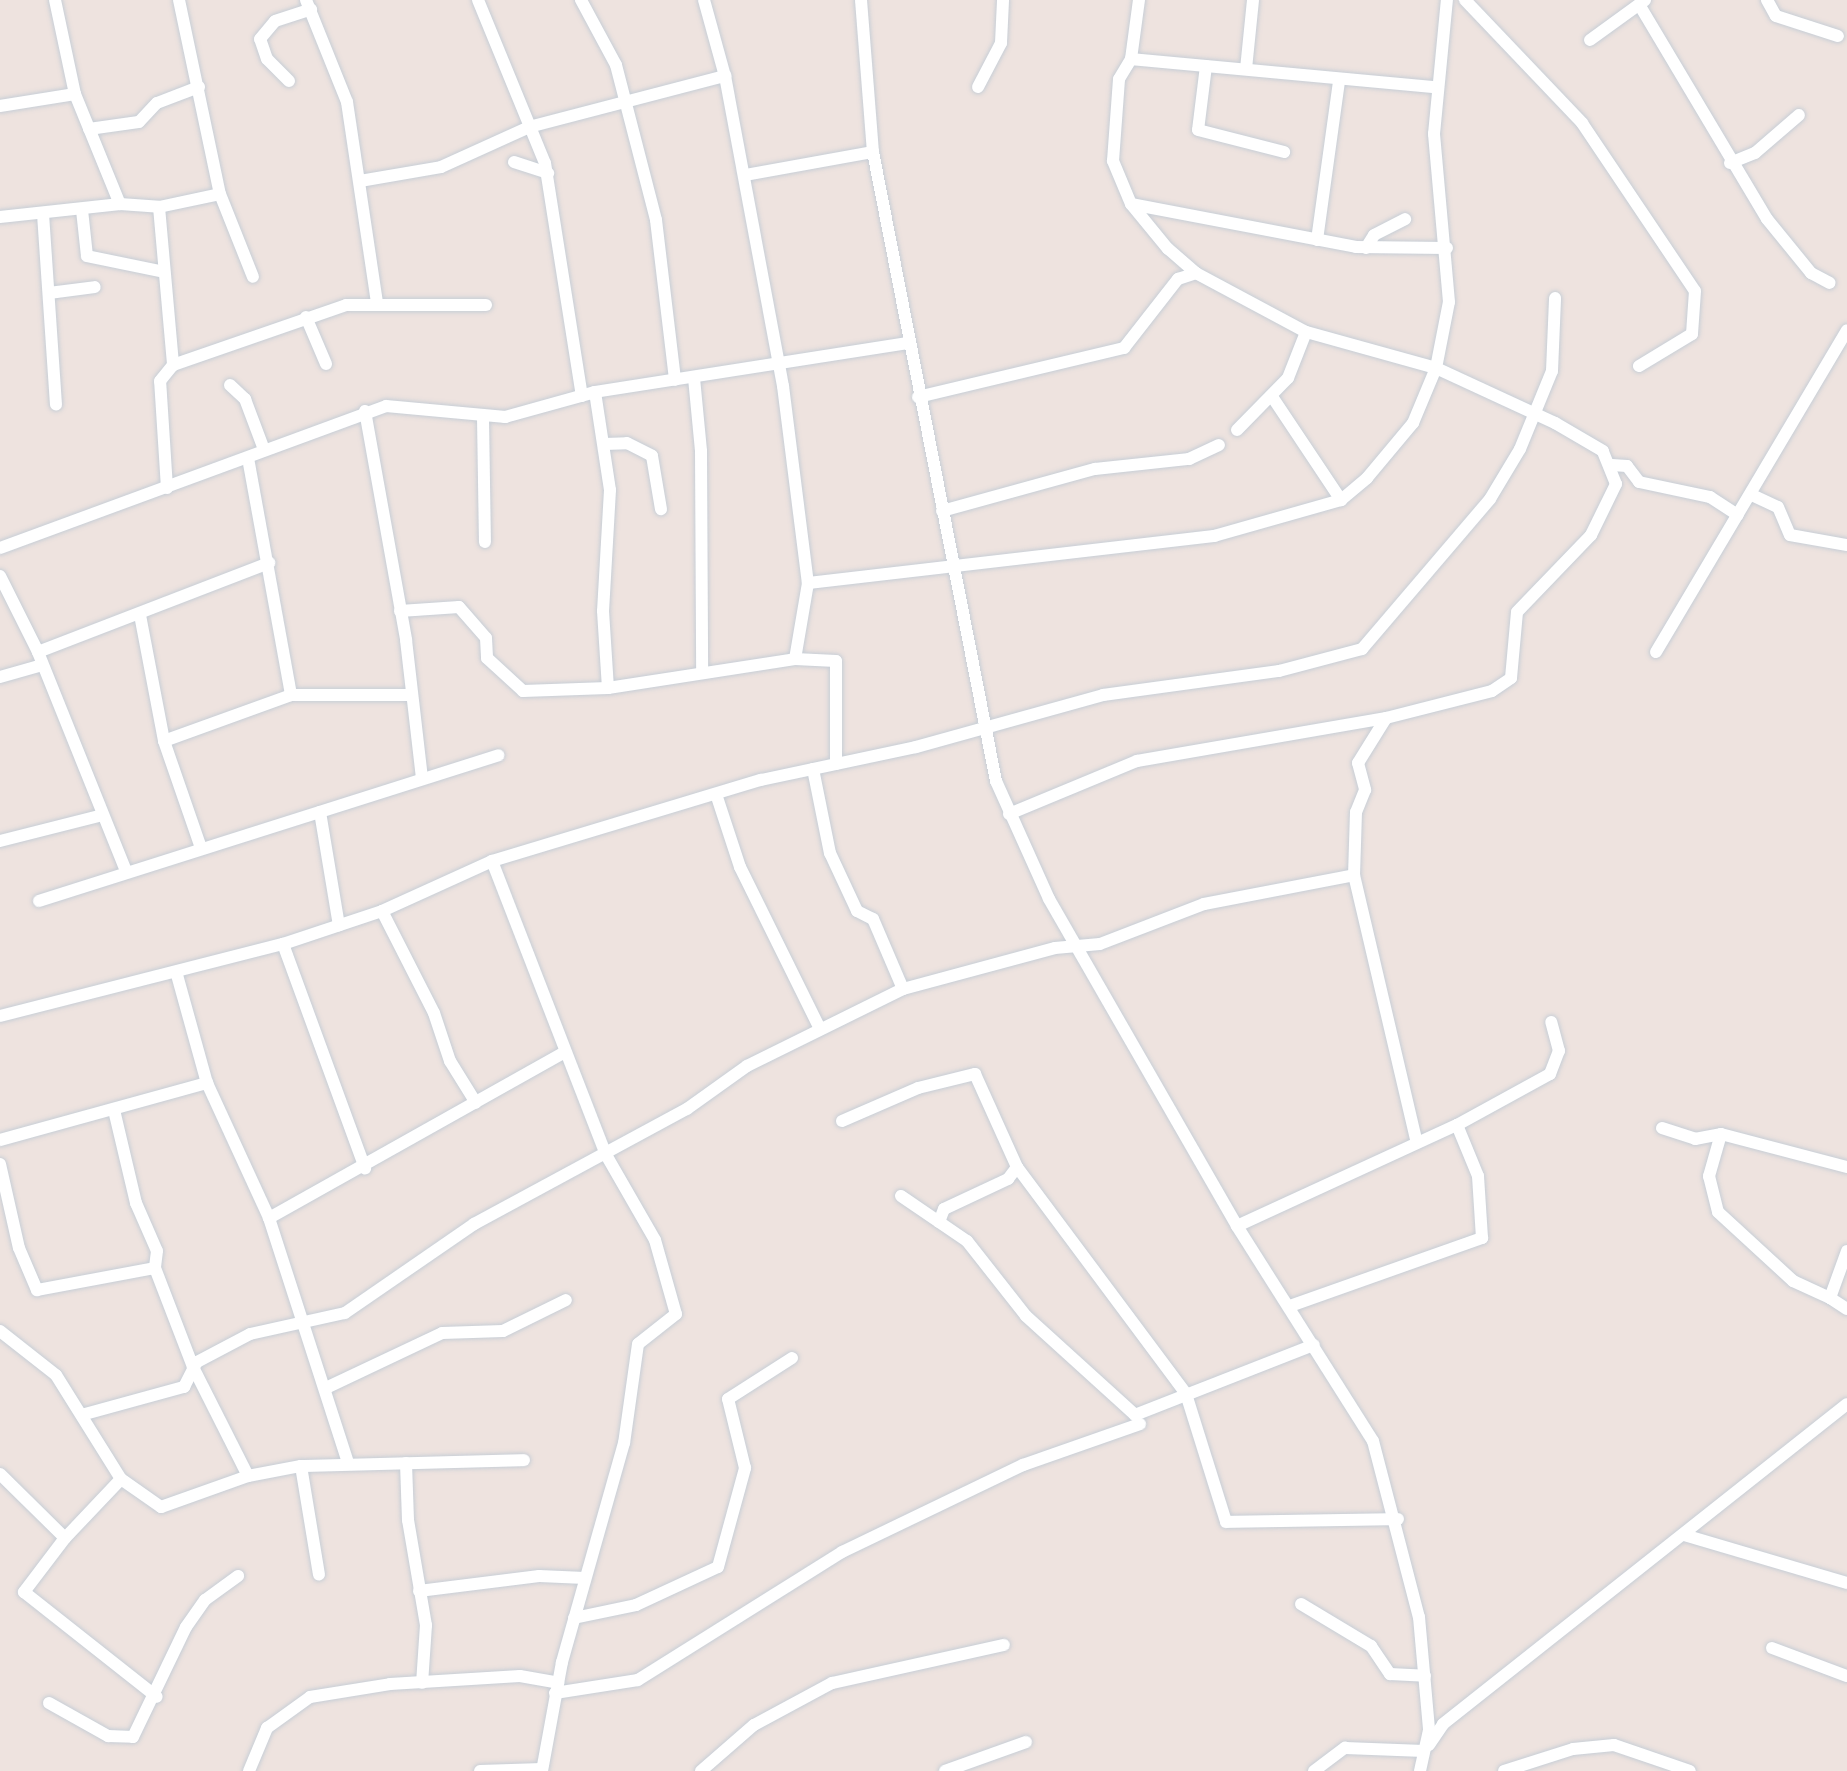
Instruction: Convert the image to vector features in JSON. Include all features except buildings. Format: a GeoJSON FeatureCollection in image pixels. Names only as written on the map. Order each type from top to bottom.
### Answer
{"type":"FeatureCollection","features":[{"type":"Feature","properties":{"kind":"street"},"geometry":{"type":"LineString","coordinates":[[55,0],[75,94],[120,204]]}},
{"type":"Feature","properties":{"kind":"street"},"geometry":{"type":"LineString","coordinates":[[179,0],[200,87],[220,194],[253,277]]}},
{"type":"Feature","properties":{"kind":"street"},"geometry":{"type":"LineString","coordinates":[[478,0],[548,173],[582,396]]}},
{"type":"Feature","properties":{"kind":"street"},"geometry":{"type":"LineString","coordinates":[[581,0],[626,98],[668,287],[675,380]]}},
{"type":"Feature","properties":{"kind":"street"},"geometry":{"type":"LineString","coordinates":[[704,0],[725,76],[745,175],[808,583],[795,659]]}},
{"type":"Feature","properties":{"kind":"street"},"geometry":{"type":"LineString","coordinates":[[861,0],[873,152],[942,511],[949,564],[984,728],[1009,814],[1077,946],[1237,1226],[1373,1441],[1398,1519],[1425,1676],[1422,1769]]}},
{"type":"Feature","properties":{"kind":"street"},"geometry":{"type":"LineString","coordinates":[[978,87],[1000,43],[1003,0]]}},
{"type":"Feature","properties":{"kind":"street"},"geometry":{"type":"LineString","coordinates":[[1009,814],[1137,761],[1386,718],[1492,691],[1511,678],[1517,612],[1602,520],[1616,484],[1612,465],[1603,452],[1533,412],[1436,368],[1306,332],[1196,273],[1131,204],[1113,161],[1119,79],[1130,59],[1139,0]]}},
{"type":"Feature","properties":{"kind":"street"},"geometry":{"type":"LineString","coordinates":[[1246,69],[1253,0]]}},
{"type":"Feature","properties":{"kind":"street"},"geometry":{"type":"LineString","coordinates":[[808,583],[949,564],[1005,563],[1122,542],[1213,536],[1341,500],[1401,445],[1436,368],[1449,302],[1434,87],[1447,0]]}},
{"type":"Feature","properties":{"kind":"street"},"geometry":{"type":"LineString","coordinates":[[1465,0],[1596,140],[1649,232],[1695,291],[1692,334],[1639,366]]}},
{"type":"Feature","properties":{"kind":"street"},"geometry":{"type":"LineString","coordinates":[[1767,0],[1776,16],[1838,36]]}},
{"type":"Feature","properties":{"kind":"street"},"geometry":{"type":"LineString","coordinates":[[1590,40],[1642,3],[1730,163],[1795,256],[1830,283]]}},
{"type":"Feature","properties":{"kind":"street"},"geometry":{"type":"LineString","coordinates":[[289,81],[267,59],[260,38],[275,21],[308,4],[346,102],[377,302]]}},
{"type":"Feature","properties":{"kind":"street"},"geometry":{"type":"LineString","coordinates":[[1130,59],[1246,69],[1339,81],[1434,87]]}},
{"type":"Feature","properties":{"kind":"street"},"geometry":{"type":"LineString","coordinates":[[1206,66],[1198,130],[1284,152]]}},
{"type":"Feature","properties":{"kind":"street"},"geometry":{"type":"LineString","coordinates":[[360,181],[441,167],[529,127],[626,98],[725,76]]}},
{"type":"Feature","properties":{"kind":"street"},"geometry":{"type":"LineString","coordinates":[[1317,240],[1339,81]]}},
{"type":"Feature","properties":{"kind":"street"},"geometry":{"type":"LineString","coordinates":[[89,129],[139,122],[157,103],[200,87]]}},
{"type":"Feature","properties":{"kind":"street"},"geometry":{"type":"LineString","coordinates":[[0,106],[75,94]]}},
{"type":"Feature","properties":{"kind":"street"},"geometry":{"type":"LineString","coordinates":[[1730,163],[1755,153],[1799,115]]}},
{"type":"Feature","properties":{"kind":"street"},"geometry":{"type":"LineString","coordinates":[[745,175],[873,152]]}},
{"type":"Feature","properties":{"kind":"street"},"geometry":{"type":"LineString","coordinates":[[514,162],[548,173]]}},
{"type":"Feature","properties":{"kind":"street"},"geometry":{"type":"LineString","coordinates":[[0,217],[120,204],[159,207],[220,194]]}},
{"type":"Feature","properties":{"kind":"street"},"geometry":{"type":"LineString","coordinates":[[1131,204],[1366,248],[1447,248]]}},
{"type":"Feature","properties":{"kind":"street"},"geometry":{"type":"LineString","coordinates":[[159,207],[160,271],[173,365]]}},
{"type":"Feature","properties":{"kind":"street"},"geometry":{"type":"LineString","coordinates":[[82,210],[87,256],[160,271]]}},
{"type":"Feature","properties":{"kind":"street"},"geometry":{"type":"LineString","coordinates":[[43,214],[56,405]]}},
{"type":"Feature","properties":{"kind":"street"},"geometry":{"type":"LineString","coordinates":[[1366,248],[1374,235],[1405,219]]}},
{"type":"Feature","properties":{"kind":"street"},"geometry":{"type":"LineString","coordinates":[[918,397],[1124,348],[1178,279],[1196,273]]}},
{"type":"Feature","properties":{"kind":"street"},"geometry":{"type":"LineString","coordinates":[[49,293],[95,287]]}},
{"type":"Feature","properties":{"kind":"street"},"geometry":{"type":"LineString","coordinates":[[0,1016],[177,975],[283,944],[382,911],[492,861],[813,768],[984,728],[1103,695],[1279,671],[1362,649],[1490,499],[1552,371],[1555,299]]}},
{"type":"Feature","properties":{"kind":"street"},"geometry":{"type":"LineString","coordinates":[[167,488],[160,381],[173,365],[306,317],[377,302],[486,305]]}},
{"type":"Feature","properties":{"kind":"street"},"geometry":{"type":"LineString","coordinates":[[306,317],[326,364]]}},
{"type":"Feature","properties":{"kind":"street"},"geometry":{"type":"LineString","coordinates":[[1656,652],[1847,330]]}},
{"type":"Feature","properties":{"kind":"street"},"geometry":{"type":"LineString","coordinates":[[1237,430],[1273,398],[1292,372],[1306,332]]}},
{"type":"Feature","properties":{"kind":"street"},"geometry":{"type":"LineString","coordinates":[[0,548],[248,458],[263,447],[365,411],[408,405],[483,418],[595,392],[776,367],[908,343]]}},
{"type":"Feature","properties":{"kind":"street"},"geometry":{"type":"LineString","coordinates":[[694,378],[701,451],[702,670]]}},
{"type":"Feature","properties":{"kind":"street"},"geometry":{"type":"LineString","coordinates":[[230,386],[245,399],[263,447]]}},
{"type":"Feature","properties":{"kind":"street"},"geometry":{"type":"LineString","coordinates":[[595,392],[604,444],[608,688]]}},
{"type":"Feature","properties":{"kind":"street"},"geometry":{"type":"LineString","coordinates":[[1273,398],[1341,500]]}},
{"type":"Feature","properties":{"kind":"street"},"geometry":{"type":"LineString","coordinates":[[365,411],[400,611],[422,779]]}},
{"type":"Feature","properties":{"kind":"street"},"geometry":{"type":"LineString","coordinates":[[483,418],[485,541]]}},
{"type":"Feature","properties":{"kind":"street"},"geometry":{"type":"LineString","coordinates":[[604,444],[628,443],[652,456],[661,509]]}},
{"type":"Feature","properties":{"kind":"street"},"geometry":{"type":"LineString","coordinates":[[942,511],[1095,469],[1189,459],[1219,445]]}},
{"type":"Feature","properties":{"kind":"street"},"geometry":{"type":"LineString","coordinates":[[248,458],[269,563],[290,695]]}},
{"type":"Feature","properties":{"kind":"street"},"geometry":{"type":"LineString","coordinates":[[1612,465],[1627,466],[1639,482],[1710,497],[1738,515]]}},
{"type":"Feature","properties":{"kind":"street"},"geometry":{"type":"LineString","coordinates":[[1754,496],[1778,507],[1790,535],[1847,545]]}},
{"type":"Feature","properties":{"kind":"street"},"geometry":{"type":"LineString","coordinates":[[0,677],[140,615],[269,563]]}},
{"type":"Feature","properties":{"kind":"street"},"geometry":{"type":"LineString","coordinates":[[0,576],[40,658],[99,816],[126,871]]}},
{"type":"Feature","properties":{"kind":"street"},"geometry":{"type":"LineString","coordinates":[[400,611],[459,607],[486,638],[487,658],[523,691],[608,688],[702,670],[795,659],[836,661],[836,764]]}},
{"type":"Feature","properties":{"kind":"street"},"geometry":{"type":"LineString","coordinates":[[140,615],[164,741],[200,845]]}},
{"type":"Feature","properties":{"kind":"street"},"geometry":{"type":"LineString","coordinates":[[164,741],[290,695],[411,695]]}},
{"type":"Feature","properties":{"kind":"street"},"geometry":{"type":"LineString","coordinates":[[1386,718],[1359,763],[1365,790],[1356,812],[1354,875],[1417,1143]]}},
{"type":"Feature","properties":{"kind":"street"},"geometry":{"type":"LineString","coordinates":[[39,901],[200,845],[320,812],[498,755]]}},
{"type":"Feature","properties":{"kind":"street"},"geometry":{"type":"LineString","coordinates":[[813,768],[830,853],[857,911],[873,919],[903,989]]}},
{"type":"Feature","properties":{"kind":"street"},"geometry":{"type":"LineString","coordinates":[[717,797],[740,867],[820,1029]]}},
{"type":"Feature","properties":{"kind":"street"},"geometry":{"type":"LineString","coordinates":[[320,812],[339,925]]}},
{"type":"Feature","properties":{"kind":"street"},"geometry":{"type":"LineString","coordinates":[[0,841],[99,816]]}},
{"type":"Feature","properties":{"kind":"street"},"geometry":{"type":"LineString","coordinates":[[480,1771],[542,1770],[556,1688],[624,1443],[638,1345],[677,1314],[656,1240],[605,1153],[492,861]]}},
{"type":"Feature","properties":{"kind":"street"},"geometry":{"type":"LineString","coordinates":[[85,1414],[184,1387],[193,1367],[250,1334],[302,1319],[323,1322],[363,1304],[474,1224],[605,1153],[820,1029],[903,989],[1077,946],[1100,944],[1204,904],[1354,875]]}},
{"type":"Feature","properties":{"kind":"street"},"geometry":{"type":"LineString","coordinates":[[382,911],[434,1013],[450,1061],[476,1103]]}},
{"type":"Feature","properties":{"kind":"street"},"geometry":{"type":"LineString","coordinates":[[283,944],[365,1168]]}},
{"type":"Feature","properties":{"kind":"street"},"geometry":{"type":"LineString","coordinates":[[177,975],[207,1083],[269,1218],[302,1319],[328,1387],[348,1462]]}},
{"type":"Feature","properties":{"kind":"street"},"geometry":{"type":"LineString","coordinates":[[1237,1226],[1457,1125],[1555,1069],[1559,1051],[1551,1022]]}},
{"type":"Feature","properties":{"kind":"street"},"geometry":{"type":"LineString","coordinates":[[269,1218],[365,1168],[565,1052]]}},
{"type":"Feature","properties":{"kind":"street"},"geometry":{"type":"LineString","coordinates":[[842,1121],[971,1072],[1017,1167],[1186,1394],[1226,1522],[1398,1519]]}},
{"type":"Feature","properties":{"kind":"street"},"geometry":{"type":"LineString","coordinates":[[0,1140],[207,1083]]}},
{"type":"Feature","properties":{"kind":"street"},"geometry":{"type":"LineString","coordinates":[[114,1110],[136,1203],[157,1251],[155,1268],[193,1367],[248,1475]]}},
{"type":"Feature","properties":{"kind":"street"},"geometry":{"type":"LineString","coordinates":[[1290,1306],[1482,1238],[1478,1175],[1457,1125]]}},
{"type":"Feature","properties":{"kind":"street"},"geometry":{"type":"LineString","coordinates":[[1662,1128],[1695,1139],[1721,1134],[1847,1167]]}},
{"type":"Feature","properties":{"kind":"street"},"geometry":{"type":"LineString","coordinates":[[1721,1134],[1709,1176],[1718,1212],[1793,1281],[1847,1309]]}},
{"type":"Feature","properties":{"kind":"street"},"geometry":{"type":"LineString","coordinates":[[0,1164],[19,1248],[37,1290],[155,1268]]}},
{"type":"Feature","properties":{"kind":"street"},"geometry":{"type":"LineString","coordinates":[[942,1221],[944,1209],[1008,1179],[1017,1167]]}},
{"type":"Feature","properties":{"kind":"street"},"geometry":{"type":"LineString","coordinates":[[901,1196],[942,1221],[999,1276],[1026,1316],[1135,1415],[1314,1345]]}},
{"type":"Feature","properties":{"kind":"street"},"geometry":{"type":"LineString","coordinates":[[1830,1298],[1847,1251]]}},
{"type":"Feature","properties":{"kind":"street"},"geometry":{"type":"LineString","coordinates":[[328,1387],[442,1332],[503,1331],[566,1300]]}},
{"type":"Feature","properties":{"kind":"street"},"geometry":{"type":"LineString","coordinates":[[0,1331],[56,1375],[85,1414],[121,1479],[161,1507],[248,1475],[301,1466],[348,1462],[524,1460]]}},
{"type":"Feature","properties":{"kind":"street"},"geometry":{"type":"LineString","coordinates":[[574,1618],[636,1605],[718,1567],[745,1468],[728,1399],[792,1357]]}},
{"type":"Feature","properties":{"kind":"street"},"geometry":{"type":"LineString","coordinates":[[1424,1751],[1443,1724],[1847,1404]]}},
{"type":"Feature","properties":{"kind":"street"},"geometry":{"type":"LineString","coordinates":[[249,1771],[267,1728],[310,1698],[422,1683],[520,1676],[556,1688],[645,1677],[842,1552],[1023,1465],[1140,1424]]}},
{"type":"Feature","properties":{"kind":"street"},"geometry":{"type":"LineString","coordinates":[[406,1463],[419,1591],[426,1625],[422,1683]]}},
{"type":"Feature","properties":{"kind":"street"},"geometry":{"type":"LineString","coordinates":[[301,1466],[319,1574]]}},
{"type":"Feature","properties":{"kind":"street"},"geometry":{"type":"LineString","coordinates":[[0,1474],[65,1538]]}},
{"type":"Feature","properties":{"kind":"street"},"geometry":{"type":"LineString","coordinates":[[121,1479],[65,1538],[24,1592],[158,1697]]}},
{"type":"Feature","properties":{"kind":"street"},"geometry":{"type":"LineString","coordinates":[[1684,1535],[1847,1583]]}},
{"type":"Feature","properties":{"kind":"street"},"geometry":{"type":"LineString","coordinates":[[49,1703],[108,1736],[133,1737],[158,1697],[186,1627],[205,1600],[238,1576]]}},
{"type":"Feature","properties":{"kind":"street"},"geometry":{"type":"LineString","coordinates":[[419,1591],[539,1576],[585,1578]]}},
{"type":"Feature","properties":{"kind":"street"},"geometry":{"type":"LineString","coordinates":[[1301,1604],[1371,1646],[1390,1674],[1425,1676]]}},
{"type":"Feature","properties":{"kind":"street"},"geometry":{"type":"LineString","coordinates":[[701,1771],[754,1725],[832,1683],[1004,1645]]}},
{"type":"Feature","properties":{"kind":"street"},"geometry":{"type":"LineString","coordinates":[[1772,1648],[1847,1676]]}},
{"type":"Feature","properties":{"kind":"street"},"geometry":{"type":"LineString","coordinates":[[945,1771],[963,1768],[1026,1742]]}},
{"type":"Feature","properties":{"kind":"street"},"geometry":{"type":"LineString","coordinates":[[1504,1771],[1573,1749],[1614,1745],[1690,1771]]}},
{"type":"Feature","properties":{"kind":"street"},"geometry":{"type":"LineString","coordinates":[[1314,1771],[1345,1748],[1424,1751]]}}]}
